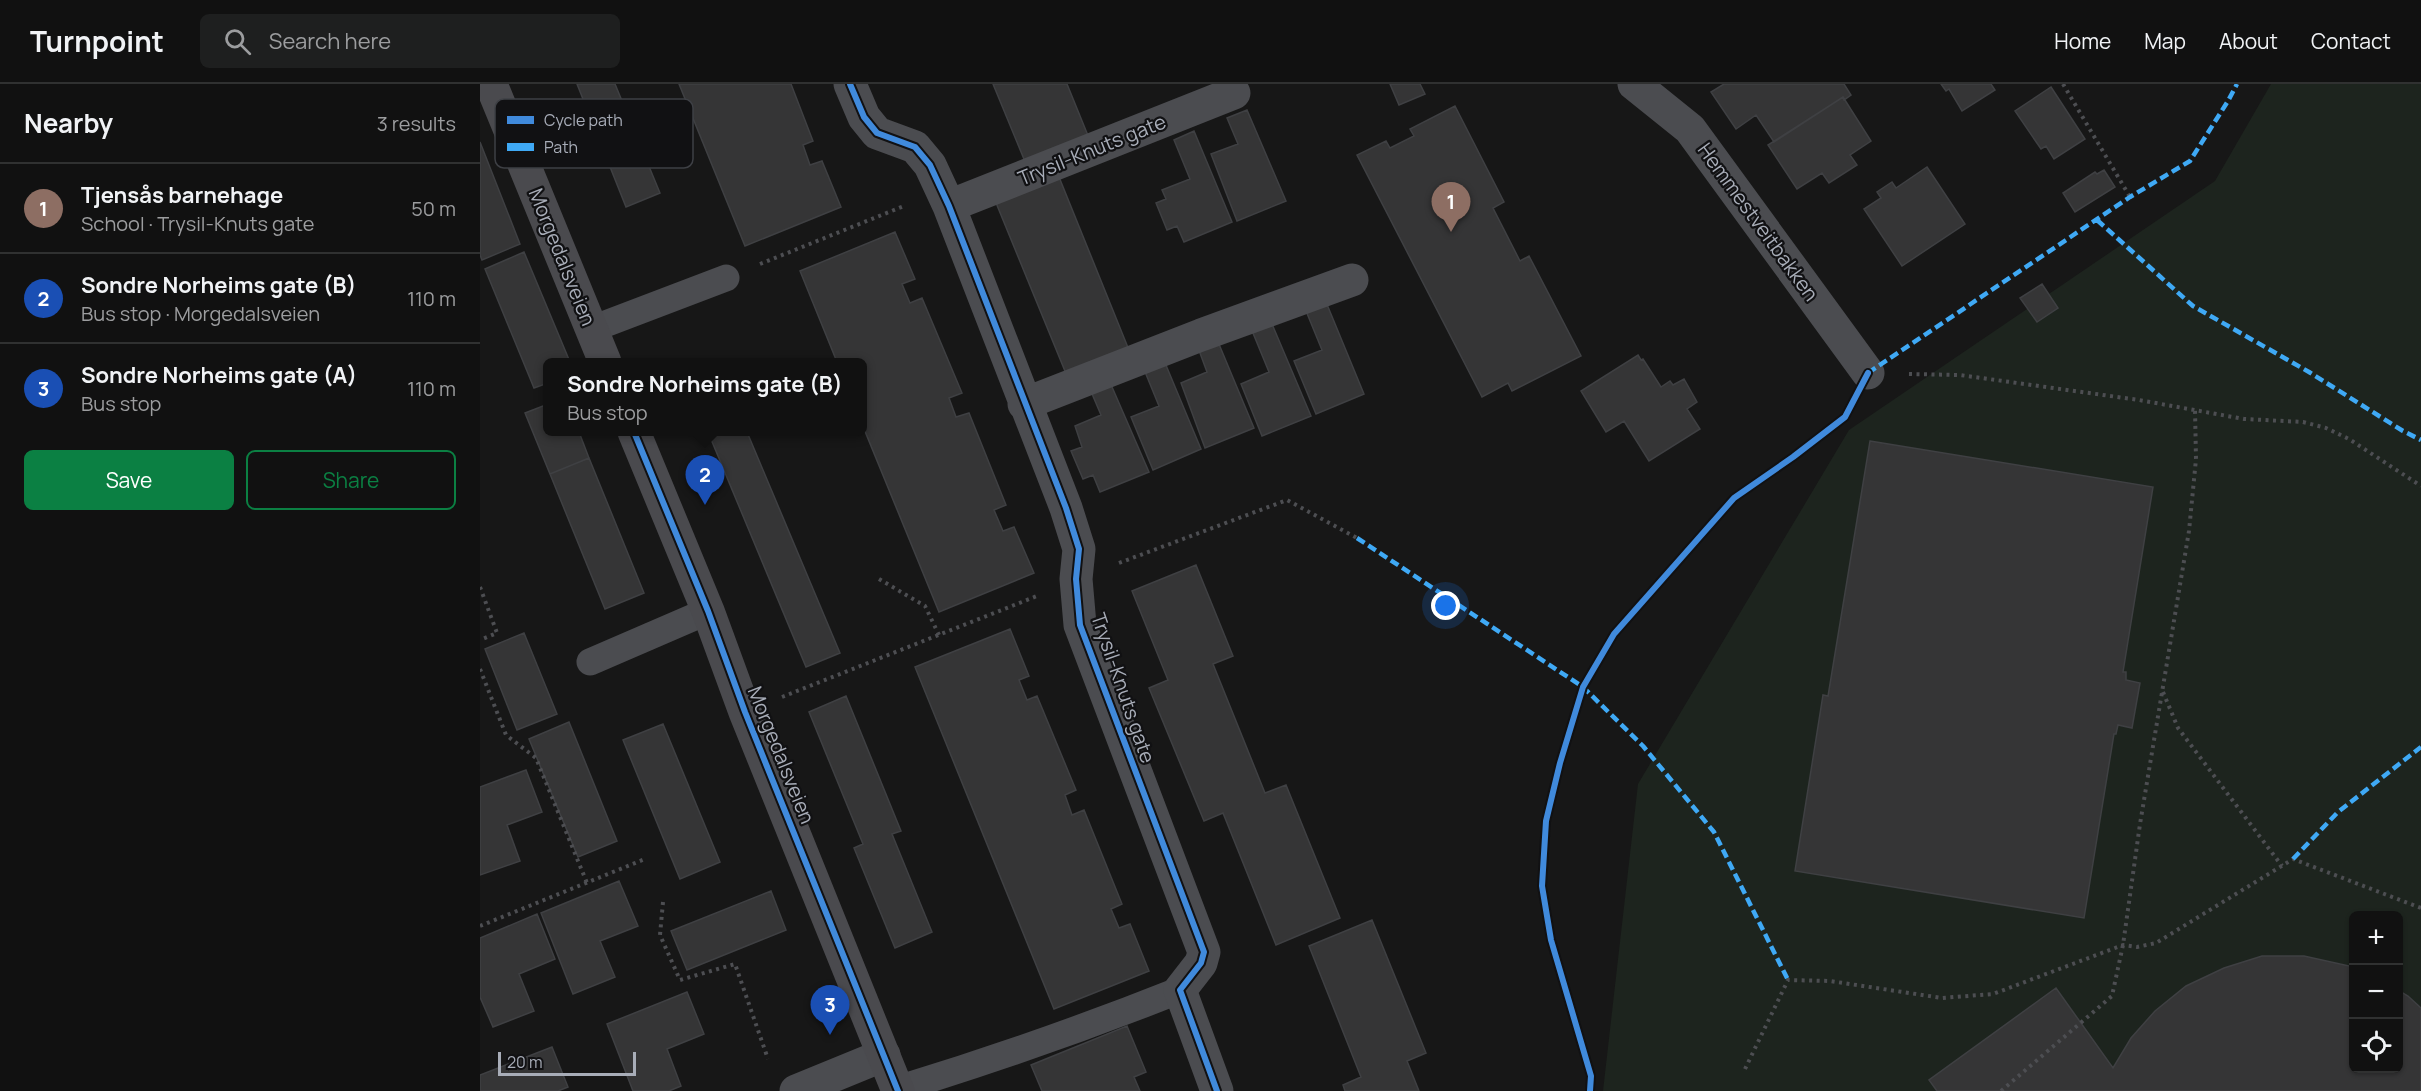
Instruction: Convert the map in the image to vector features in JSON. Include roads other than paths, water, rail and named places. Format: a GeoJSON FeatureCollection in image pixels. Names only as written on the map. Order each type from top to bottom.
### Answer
{"type":"FeatureCollection","features":[{"type":"Feature","properties":{"kind":"street","name":"Morgedalsveien"},"geometry":{"type":"LineString","coordinates":[[491,84],[497,99]]}},
{"type":"Feature","properties":{"kind":"street","name":"Trysil-Knuts gate"},"geometry":{"type":"LineString","coordinates":[[850,84],[864,117],[877,133],[915,147],[930,165],[946,199],[1066,508],[1079,549],[1076,579],[1080,625],[1204,952],[1201,963],[1180,990]]}},
{"type":"Feature","properties":{"kind":"street","name":"Hemmestveitbakken"},"geometry":{"type":"LineString","coordinates":[[1634,84],[1690,129],[1868,373]]}},
{"type":"Feature","properties":{"kind":"street","name":"Trysil-Knuts gate"},"geometry":{"type":"LineString","coordinates":[[946,199],[1234,93]]}},
{"type":"Feature","properties":{"kind":"street","name":"Morgedalsveien"},"geometry":{"type":"LineString","coordinates":[[526,168],[603,358]]}},
{"type":"Feature","properties":{"kind":"street"},"geometry":{"type":"LineString","coordinates":[[1024,404],[1201,335],[1352,280]]}},
{"type":"Feature","properties":{"kind":"street","name":"Morgedalsveien"},"geometry":{"type":"LineString","coordinates":[[636,436],[708,611],[745,712],[898,1090]]}},
{"type":"Feature","properties":{"kind":"street"},"geometry":{"type":"LineString","coordinates":[[1180,990],[1217,1091]]}},
{"type":"Feature","properties":{"kind":"street"},"geometry":{"type":"LineString","coordinates":[[796,1091],[884,1055]]}},
{"type":"Feature","properties":{"kind":"lane"},"geometry":{"type":"LineString","coordinates":[[592,329],[726,278]]}},
{"type":"Feature","properties":{"kind":"lane"},"geometry":{"type":"LineString","coordinates":[[590,662],[708,611]]}},
{"type":"Feature","properties":{"kind":"lane"},"geometry":{"type":"LineString","coordinates":[[898,1090],[1079,1030],[1180,990]]}},
{"type":"Feature","properties":{"kind":"place","name":"Tjensås barnehage"},"geometry":{"type":"Point","coordinates":[1451,232]}},
{"type":"Feature","properties":{"kind":"place","name":"Sondre Norheims gate (B)"},"geometry":{"type":"Point","coordinates":[705,505]}},
{"type":"Feature","properties":{"kind":"place","name":"Sondre Norheims gate (A)"},"geometry":{"type":"Point","coordinates":[830,1035]}}]}
